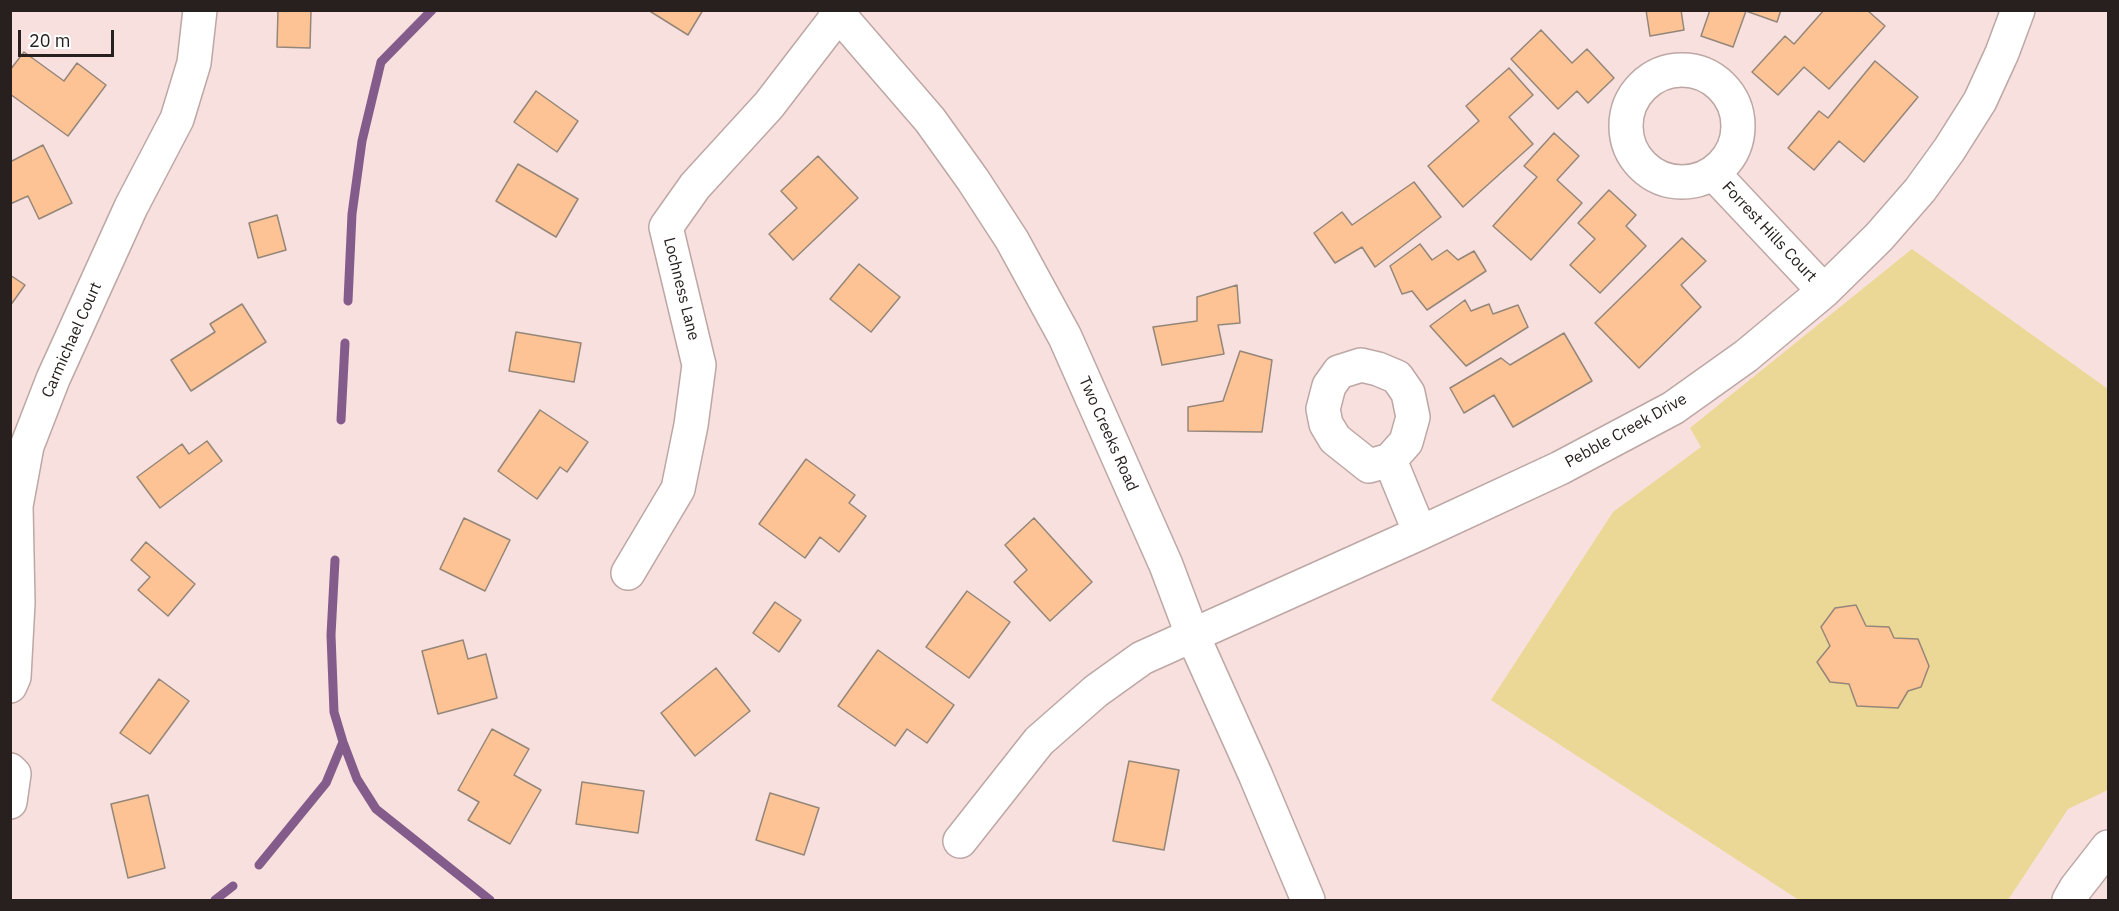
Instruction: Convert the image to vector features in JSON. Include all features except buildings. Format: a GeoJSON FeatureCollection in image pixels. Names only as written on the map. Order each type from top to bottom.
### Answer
{"type":"FeatureCollection","features":[{"type":"Feature","properties":{"kind":"street","name":"Carmichael Court"},"geometry":{"type":"LineString","coordinates":[[10,686],[14,677],[18,603],[16,506],[27,446],[53,379],[126,218],[177,119],[194,63],[200,10]]}},
{"type":"Feature","properties":{"kind":"street","name":"Pebble Creek Drive"},"geometry":{"type":"LineString","coordinates":[[960,841],[1039,741],[1096,691],[1142,658],[1570,463],[1674,408],[1746,356],[1824,291],[1879,237],[1920,190],[1980,101],[2002,53],[2018,10]]}},
{"type":"Feature","properties":{"kind":"street","name":"Lochness Lane"},"geometry":{"type":"LineString","coordinates":[[628,573],[678,489],[691,425],[699,364],[666,227],[696,186],[769,105],[838,12]]}},
{"type":"Feature","properties":{"kind":"street","name":"Two Creeks Road"},"geometry":{"type":"LineString","coordinates":[[838,12],[930,120],[1012,240],[1065,337],[1166,565],[1192,634],[1308,900]]}},
{"type":"Feature","properties":{"kind":"street","name":"Forrest Hills Court"},"geometry":{"type":"LineString","coordinates":[[1713,173],[1824,291]]}},
{"type":"Feature","properties":{"kind":"street"},"geometry":{"type":"LineString","coordinates":[[1390,460],[1420,533]]}},
{"type":"Feature","properties":{"kind":"street"},"geometry":{"type":"LineString","coordinates":[[10,770],[14,774],[10,802]]}},
{"type":"Feature","properties":{"kind":"street"},"geometry":{"type":"LineString","coordinates":[[2069,900],[2109,847]]}},
{"type":"Feature","properties":{"kind":"shaded area"},"geometry":{"type":"Polygon","coordinates":[[[1912,249],[2108,389],[2108,790],[2068,809],[2008,900],[1799,900],[1491,700],[1613,512],[1701,447],[1690,428],[1912,249]]]}},
{"type":"Feature","properties":{"kind":"waterway"},"geometry":{"type":"LineString","coordinates":[[348,301],[352,214],[362,141],[381,62],[432,10]]}},
{"type":"Feature","properties":{"kind":"waterway"},"geometry":{"type":"LineString","coordinates":[[341,420],[345,343]]}},
{"type":"Feature","properties":{"kind":"waterway"},"geometry":{"type":"LineString","coordinates":[[335,560],[331,635],[334,712],[357,779],[376,809],[490,900]]}},
{"type":"Feature","properties":{"kind":"waterway"},"geometry":{"type":"LineString","coordinates":[[259,865],[326,783],[343,742]]}},
{"type":"Feature","properties":{"kind":"waterway"},"geometry":{"type":"LineString","coordinates":[[215,900],[233,886]]}}]}
